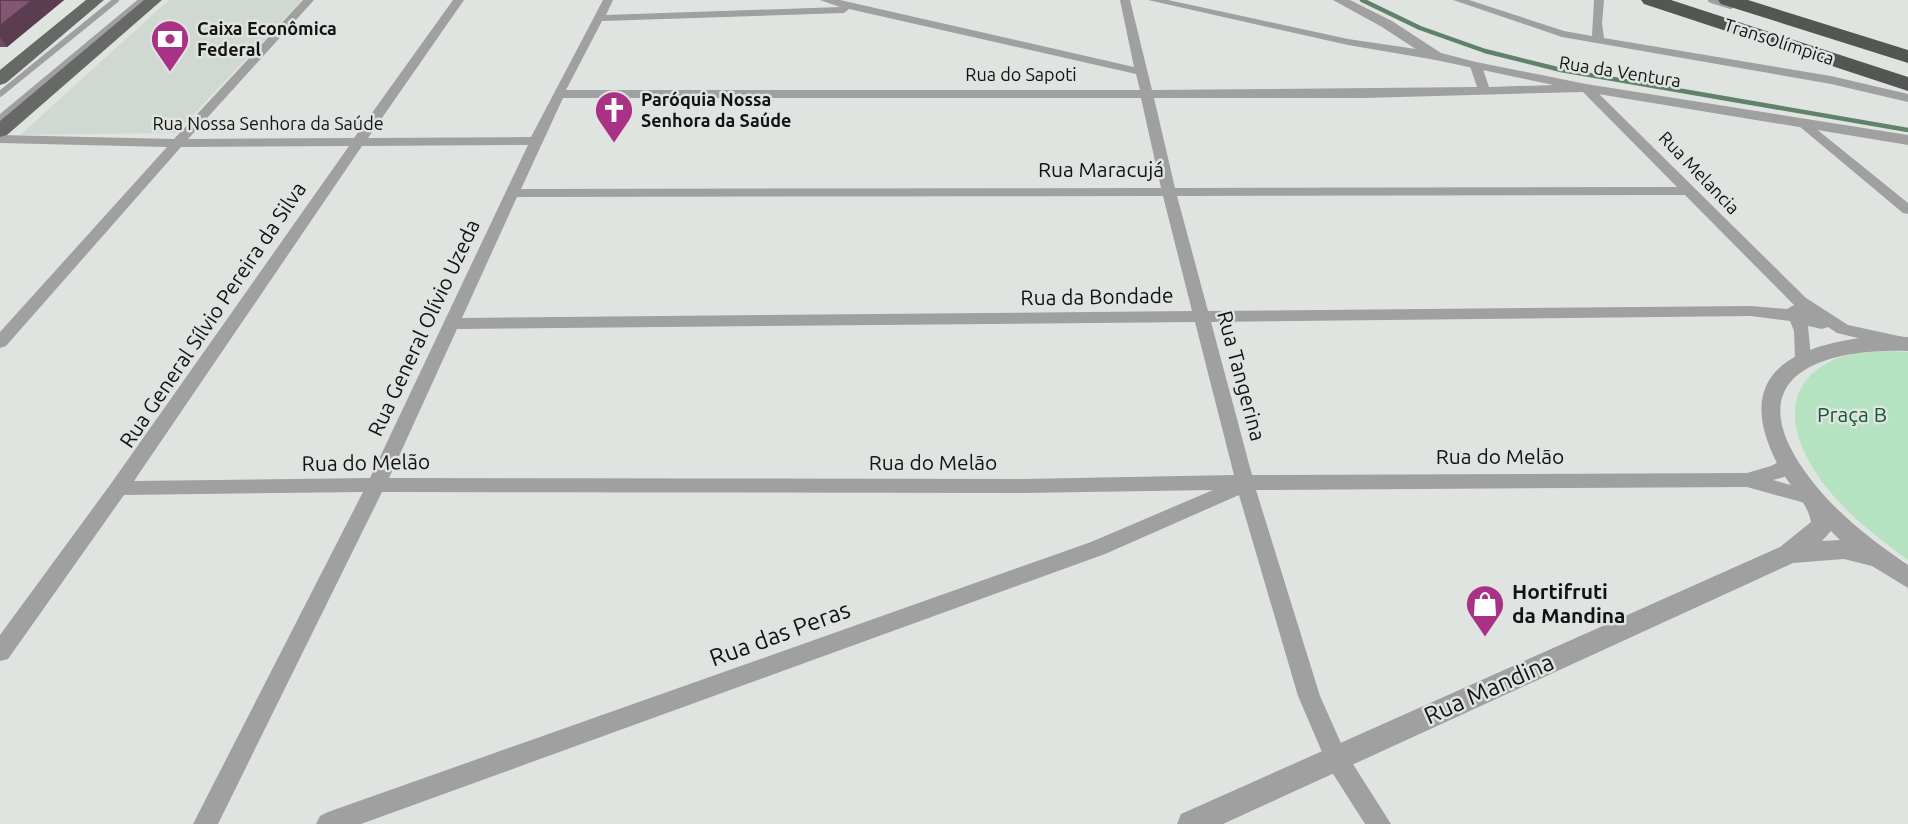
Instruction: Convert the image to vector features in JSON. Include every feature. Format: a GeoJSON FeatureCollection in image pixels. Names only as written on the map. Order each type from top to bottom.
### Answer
{"type":"FeatureCollection","features":[{"type":"Feature","properties":{"kind":"highway","name":"TransOlímpica"},"geometry":{"type":"LineString","coordinates":[[1651,0],[1908,84]]}},
{"type":"Feature","properties":{"kind":"highway","name":"TransOlímpica"},"geometry":{"type":"LineString","coordinates":[[1728,0],[1908,57]]}},
{"type":"Feature","properties":{"kind":"highway"},"geometry":{"type":"LineString","coordinates":[[1790,0],[1908,48]]}},
{"type":"Feature","properties":{"kind":"main road"},"geometry":{"type":"LineString","coordinates":[[0,79],[96,0]]}},
{"type":"Feature","properties":{"kind":"main road"},"geometry":{"type":"LineString","coordinates":[[0,131],[154,0]]}},
{"type":"Feature","properties":{"kind":"street"},"geometry":{"type":"LineString","coordinates":[[0,342],[309,0]]}},
{"type":"Feature","properties":{"kind":"street","name":"Rua General Sílvio Pereira da Silva"},"geometry":{"type":"LineString","coordinates":[[0,652],[120,488],[356,142],[459,0]]}},
{"type":"Feature","properties":{"kind":"street","name":"Rua General Olívio Uzeda"},"geometry":{"type":"LineString","coordinates":[[205,824],[376,485],[558,94],[608,0]]}},
{"type":"Feature","properties":{"kind":"street"},"geometry":{"type":"LineString","coordinates":[[825,0],[1142,72]]}},
{"type":"Feature","properties":{"kind":"street","name":"Rua Tangerina"},"geometry":{"type":"LineString","coordinates":[[1125,0],[1149,94],[1169,191],[1245,484],[1309,696],[1336,758],[1380,824]]}},
{"type":"Feature","properties":{"kind":"street"},"geometry":{"type":"LineString","coordinates":[[1153,0],[1348,42],[1436,56]]}},
{"type":"Feature","properties":{"kind":"street","name":"Rua da Ventura"},"geometry":{"type":"LineString","coordinates":[[1340,0],[1387,24],[1436,56],[1476,66],[1587,88],[1908,140]]}},
{"type":"Feature","properties":{"kind":"street"},"geometry":{"type":"LineString","coordinates":[[1458,0],[1549,31],[1831,80],[1908,98]]}},
{"type":"Feature","properties":{"kind":"street"},"geometry":{"type":"LineString","coordinates":[[1598,0],[1598,40]]}},
{"type":"Feature","properties":{"kind":"street"},"geometry":{"type":"LineString","coordinates":[[599,18],[724,16],[861,9]]}},
{"type":"Feature","properties":{"kind":"street"},"geometry":{"type":"LineString","coordinates":[[1348,42],[1373,39],[1381,35],[1387,24]]}},
{"type":"Feature","properties":{"kind":"street"},"geometry":{"type":"LineString","coordinates":[[1476,66],[1484,89]]}},
{"type":"Feature","properties":{"kind":"street","name":"Rua do Sapoti"},"geometry":{"type":"LineString","coordinates":[[558,94],[1364,94],[1587,88]]}},
{"type":"Feature","properties":{"kind":"street","name":"Rua Melancia"},"geometry":{"type":"LineString","coordinates":[[1587,88],[1783,288],[1812,312],[1843,330],[1908,344]]}},
{"type":"Feature","properties":{"kind":"street"},"geometry":{"type":"LineString","coordinates":[[1804,124],[1908,210]]}},
{"type":"Feature","properties":{"kind":"street","name":"Rua Nossa Senhora da Saúde"},"geometry":{"type":"LineString","coordinates":[[0,139],[177,143],[536,141]]}},
{"type":"Feature","properties":{"kind":"street","name":"Rua Maracujá"},"geometry":{"type":"LineString","coordinates":[[512,193],[1690,191]]}},
{"type":"Feature","properties":{"kind":"street","name":"Rua Melancia"},"geometry":{"type":"LineString","coordinates":[[1783,288],[1800,324],[1803,358]]}},
{"type":"Feature","properties":{"kind":"street","name":"Rua da Bondade"},"geometry":{"type":"LineString","coordinates":[[451,324],[1743,311],[1800,324],[1843,330]]}},
{"type":"Feature","properties":{"kind":"street"},"geometry":{"type":"LineString","coordinates":[[1908,344],[1840,345],[1803,358],[1788,369],[1777,383],[1772,400],[1774,430],[1788,464],[1816,502],[1878,558],[1908,578]]}},
{"type":"Feature","properties":{"kind":"street","name":"Rua do Melão"},"geometry":{"type":"LineString","coordinates":[[120,488],[1746,480],[1777,472],[1788,464]]}},
{"type":"Feature","properties":{"kind":"street","name":"Rua do Melão"},"geometry":{"type":"LineString","coordinates":[[1746,480],[1816,502]]}},
{"type":"Feature","properties":{"kind":"street","name":"Rua das Peras"},"geometry":{"type":"LineString","coordinates":[[328,824],[1098,548],[1245,484]]}},
{"type":"Feature","properties":{"kind":"street","name":"Rua Mandina"},"geometry":{"type":"LineString","coordinates":[[1191,824],[1788,554],[1823,524],[1816,502]]}},
{"type":"Feature","properties":{"kind":"street","name":"Rua Mandina"},"geometry":{"type":"LineString","coordinates":[[1788,554],[1844,549],[1878,558]]}},
{"type":"Feature","properties":{"kind":"lane"},"geometry":{"type":"LineString","coordinates":[[0,94],[116,0]]}},
{"type":"Feature","properties":{"kind":"lane"},"geometry":{"type":"LineString","coordinates":[[0,118],[142,0]]}},
{"type":"Feature","properties":{"kind":"lane","name":"TransOlímpica"},"geometry":{"type":"LineString","coordinates":[[1669,0],[1908,78]]}},
{"type":"Feature","properties":{"kind":"lane","name":"TransOlímpica"},"geometry":{"type":"LineString","coordinates":[[1711,0],[1908,62]]}},
{"type":"Feature","properties":{"kind":"lane"},"geometry":{"type":"LineString","coordinates":[[0,104],[16,104]]}},
{"type":"Feature","properties":{"kind":"shaded area"},"geometry":{"type":"Polygon","coordinates":[[[169,0],[302,0],[176,133],[20,135],[169,0]]]}},
{"type":"Feature","properties":{"kind":"green space","name":"Praça B"},"geometry":{"type":"Polygon","coordinates":[[[1908,352],[1908,560],[1858,520],[1828,489],[1804,452],[1797,432],[1795,412],[1799,393],[1810,376],[1829,362],[1852,354],[1908,352]]]}},
{"type":"Feature","properties":{"kind":"building"},"geometry":{"type":"Polygon","coordinates":[[[0,0],[33,0],[0,26],[0,0]]]}},
{"type":"Feature","properties":{"kind":"waterway"},"geometry":{"type":"LineString","coordinates":[[1362,0],[1420,28],[1485,51],[1561,70],[1908,130]]}},
{"type":"Feature","properties":{"kind":"place","name":"Caixa Econômica Federal"},"geometry":{"type":"Point","coordinates":[170,73]}},
{"type":"Feature","properties":{"kind":"place","name":"Paróquia Nossa Senhora da Saúde"},"geometry":{"type":"Point","coordinates":[614,144]}},
{"type":"Feature","properties":{"kind":"place","name":"Hortifruti da Mandina"},"geometry":{"type":"Point","coordinates":[1485,638]}}]}
